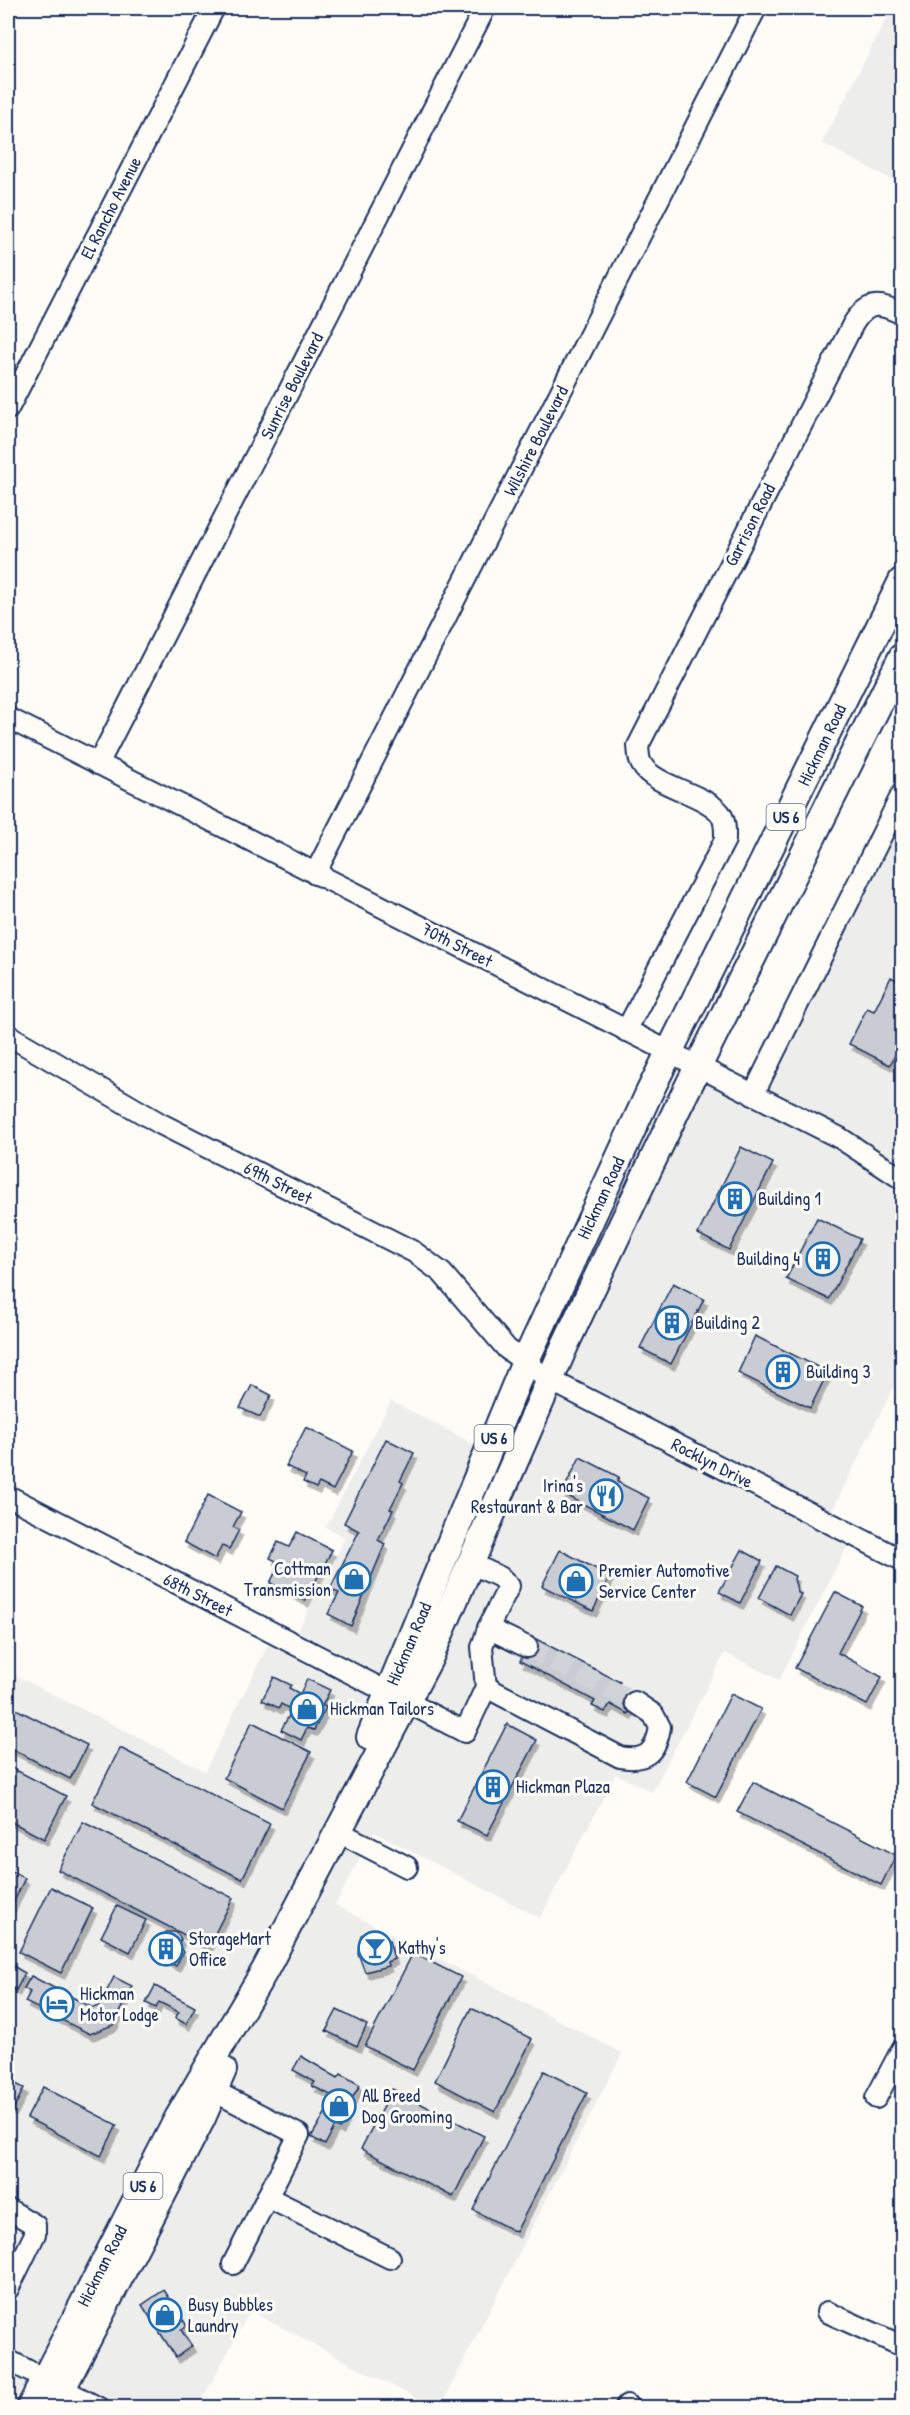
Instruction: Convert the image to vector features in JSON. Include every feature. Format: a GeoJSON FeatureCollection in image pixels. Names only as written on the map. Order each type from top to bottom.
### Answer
{"type":"FeatureCollection","features":[{"type":"Feature","properties":{"kind":"main road","name":"Hickman Road"},"geometry":{"type":"LineString","coordinates":[[53,2392],[178,2118],[265,1970],[337,1831],[397,1697],[525,1362],[669,1053],[903,581]]}},
{"type":"Feature","properties":{"kind":"main road","name":"Hickman Road"},"geometry":{"type":"LineString","coordinates":[[397,1697],[429,1659],[550,1380],[698,1067],[903,657]]}},
{"type":"Feature","properties":{"kind":"main road","name":"Hickman Road"},"geometry":{"type":"LineString","coordinates":[[30,2408],[53,2392],[198,2126],[265,1970]]}},
{"type":"Feature","properties":{"kind":"street","name":"El Rancho Avenue"},"geometry":{"type":"LineString","coordinates":[[8,409],[214,8]]}},
{"type":"Feature","properties":{"kind":"street","name":"Sunrise Boulevard"},"geometry":{"type":"LineString","coordinates":[[98,764],[486,8]]}},
{"type":"Feature","properties":{"kind":"street","name":"Wilshire Boulevard"},"geometry":{"type":"LineString","coordinates":[[315,874],[756,8]]}},
{"type":"Feature","properties":{"kind":"street","name":"Garrison Road"},"geometry":{"type":"LineString","coordinates":[[626,1031],[725,840],[725,825],[720,814],[709,805],[650,774],[642,766],[638,747],[860,312],[872,305],[886,306],[899,313]]}},
{"type":"Feature","properties":{"kind":"street","name":"70th Street"},"geometry":{"type":"LineString","coordinates":[[8,718],[840,1138],[903,1179]]}},
{"type":"Feature","properties":{"kind":"street"},"geometry":{"type":"LineString","coordinates":[[753,1095],[903,794]]}},
{"type":"Feature","properties":{"kind":"street","name":"69th Street"},"geometry":{"type":"LineString","coordinates":[[8,1035],[161,1124],[414,1252],[442,1273],[507,1349],[525,1362]]}},
{"type":"Feature","properties":{"kind":"street","name":"Rocklyn Drive"},"geometry":{"type":"LineString","coordinates":[[525,1362],[550,1380],[903,1560]]}},
{"type":"Feature","properties":{"kind":"street","name":"68th Street"},"geometry":{"type":"LineString","coordinates":[[8,1496],[465,1732],[486,1687]]}},
{"type":"Feature","properties":{"kind":"street"},"geometry":{"type":"LineString","coordinates":[[470,1563],[500,1577],[509,1586],[488,1628],[482,1647],[486,1687],[620,1757],[632,1759],[646,1755],[652,1749],[660,1727],[653,1714],[635,1702]]}},
{"type":"Feature","properties":{"kind":"street"},"geometry":{"type":"LineString","coordinates":[[488,1628],[527,1647]]}},
{"type":"Feature","properties":{"kind":"street"},"geometry":{"type":"LineString","coordinates":[[337,1831],[406,1867]]}},
{"type":"Feature","properties":{"kind":"street"},"geometry":{"type":"LineString","coordinates":[[876,2098],[903,2049]]}},
{"type":"Feature","properties":{"kind":"street"},"geometry":{"type":"LineString","coordinates":[[213,2091],[299,2135],[233,2264]]}},
{"type":"Feature","properties":{"kind":"street"},"geometry":{"type":"LineString","coordinates":[[267,2197],[390,2258]]}},
{"type":"Feature","properties":{"kind":"street"},"geometry":{"type":"LineString","coordinates":[[8,2209],[35,2225],[35,2234],[8,2289]]}},
{"type":"Feature","properties":{"kind":"street"},"geometry":{"type":"LineString","coordinates":[[827,2312],[903,2346]]}},
{"type":"Feature","properties":{"kind":"street"},"geometry":{"type":"LineString","coordinates":[[8,2360],[53,2392],[99,2408]]}},
{"type":"Feature","properties":{"kind":"shaded area"},"geometry":{"type":"Polygon","coordinates":[[[892,8],[902,8],[902,185],[822,143],[892,8]]]}},
{"type":"Feature","properties":{"kind":"shaded area"},"geometry":{"type":"Polygon","coordinates":[[[902,794],[902,1370],[827,1521],[853,1535],[779,1680],[725,1653],[652,1792],[616,1774],[540,1918],[374,1832],[335,1905],[622,2053],[440,2407],[433,2407],[250,2311],[198,2407],[52,2407],[202,2118],[242,2029],[30,2407],[8,2407],[8,1672],[205,1771],[274,1633],[292,1642],[338,1553],[345,1537],[326,1527],[391,1401],[489,1452],[360,1761],[338,1826],[698,1067],[752,1094],[902,794]]]}},
{"type":"Feature","properties":{"kind":"building"},"geometry":{"type":"Polygon","coordinates":[[[891,977],[902,983],[902,1011],[898,1020],[902,1023],[902,1041],[890,1065],[849,1044],[867,1008],[874,1011],[891,977]]]}},
{"type":"Feature","properties":{"kind":"building","name":"Building 1"},"geometry":{"type":"Polygon","coordinates":[[[741,1147],[773,1163],[729,1250],[698,1234],[741,1147]]]}},
{"type":"Feature","properties":{"kind":"building","name":"Building 4"},"geometry":{"type":"Polygon","coordinates":[[[817,1218],[860,1239],[829,1299],[786,1279],[817,1218]]]}},
{"type":"Feature","properties":{"kind":"building","name":"Building 2"},"geometry":{"type":"Polygon","coordinates":[[[673,1283],[704,1299],[671,1364],[640,1348],[673,1283]]]}},
{"type":"Feature","properties":{"kind":"building","name":"Building 3"},"geometry":{"type":"Polygon","coordinates":[[[755,1336],[828,1372],[810,1408],[738,1373],[755,1336]]]}},
{"type":"Feature","properties":{"kind":"building"},"geometry":{"type":"Polygon","coordinates":[[[252,1385],[271,1395],[260,1417],[240,1408],[252,1385]]]}},
{"type":"Feature","properties":{"kind":"building"},"geometry":{"type":"Polygon","coordinates":[[[306,1427],[353,1451],[333,1490],[319,1483],[316,1488],[303,1482],[306,1476],[286,1466],[306,1427]]]}},
{"type":"Feature","properties":{"kind":"building"},"geometry":{"type":"Polygon","coordinates":[[[386,1439],[414,1453],[400,1481],[403,1483],[390,1509],[393,1510],[378,1540],[385,1544],[351,1626],[328,1614],[339,1593],[330,1589],[359,1531],[344,1523],[386,1439]]]}},
{"type":"Feature","properties":{"kind":"building","name":"Irina's Restaurant & Bar"},"geometry":{"type":"Polygon","coordinates":[[[580,1457],[619,1477],[617,1482],[649,1498],[633,1530],[562,1493],[580,1457]]]}},
{"type":"Feature","properties":{"kind":"building"},"geometry":{"type":"Polygon","coordinates":[[[208,1495],[241,1512],[233,1527],[239,1530],[229,1549],[222,1546],[215,1559],[184,1542],[208,1495]]]}},
{"type":"Feature","properties":{"kind":"building"},"geometry":{"type":"Polygon","coordinates":[[[297,1532],[332,1550],[305,1601],[270,1583],[280,1563],[270,1558],[278,1542],[289,1547],[297,1532]]]}},
{"type":"Feature","properties":{"kind":"building","name":"Premier Automotive Service Center"},"geometry":{"type":"Polygon","coordinates":[[[560,1550],[610,1576],[593,1611],[542,1586],[560,1550]]]}},
{"type":"Feature","properties":{"kind":"building"},"geometry":{"type":"Polygon","coordinates":[[[742,1550],[762,1561],[740,1603],[719,1592],[742,1550]]]}},
{"type":"Feature","properties":{"kind":"building"},"geometry":{"type":"Polygon","coordinates":[[[776,1566],[795,1576],[798,1593],[801,1594],[790,1615],[759,1598],[776,1566]]]}},
{"type":"Feature","properties":{"kind":"building"},"geometry":{"type":"Polygon","coordinates":[[[835,1592],[862,1606],[838,1653],[882,1677],[867,1705],[795,1668],[835,1592]]]}},
{"type":"Feature","properties":{"kind":"building"},"geometry":{"type":"Polygon","coordinates":[[[532,1637],[620,1682],[615,1692],[635,1702],[628,1714],[610,1704],[605,1712],[592,1706],[595,1701],[520,1661],[532,1637]]]}},
{"type":"Feature","properties":{"kind":"building","name":"Hickman Tailors"},"geometry":{"type":"Polygon","coordinates":[[[274,1677],[291,1685],[289,1688],[300,1694],[307,1679],[330,1690],[322,1706],[326,1707],[314,1730],[307,1728],[301,1740],[281,1730],[292,1710],[281,1704],[279,1708],[262,1700],[274,1677]]]}},
{"type":"Feature","properties":{"kind":"building"},"geometry":{"type":"Polygon","coordinates":[[[731,1694],[761,1709],[716,1797],[687,1782],[731,1694]]]}},
{"type":"Feature","properties":{"kind":"building"},"geometry":{"type":"Polygon","coordinates":[[[8,1705],[87,1745],[70,1779],[8,1747],[8,1705]]]}},
{"type":"Feature","properties":{"kind":"building"},"geometry":{"type":"Polygon","coordinates":[[[252,1722],[311,1752],[282,1808],[224,1778],[252,1722]]]}},
{"type":"Feature","properties":{"kind":"building","name":"Hickman Plaza"},"geometry":{"type":"Polygon","coordinates":[[[507,1724],[537,1740],[487,1835],[457,1821],[507,1724]]]}},
{"type":"Feature","properties":{"kind":"building"},"geometry":{"type":"Polygon","coordinates":[[[120,1748],[270,1824],[242,1879],[92,1803],[120,1748]]]}},
{"type":"Feature","properties":{"kind":"building"},"geometry":{"type":"Polygon","coordinates":[[[8,1766],[66,1796],[44,1839],[8,1820],[8,1766]]]}},
{"type":"Feature","properties":{"kind":"building"},"geometry":{"type":"Polygon","coordinates":[[[753,1782],[896,1855],[881,1885],[737,1812],[753,1782]]]}},
{"type":"Feature","properties":{"kind":"building"},"geometry":{"type":"Polygon","coordinates":[[[83,1822],[233,1898],[208,1947],[58,1870],[83,1822]]]}},
{"type":"Feature","properties":{"kind":"building"},"geometry":{"type":"Polygon","coordinates":[[[12,1872],[25,1878],[8,1914],[8,1881],[12,1872]]]}},
{"type":"Feature","properties":{"kind":"building"},"geometry":{"type":"Polygon","coordinates":[[[51,1887],[93,1908],[61,1973],[19,1952],[51,1887]]]}},
{"type":"Feature","properties":{"kind":"building"},"geometry":{"type":"Polygon","coordinates":[[[117,1906],[146,1920],[130,1952],[101,1937],[117,1906]]]}},
{"type":"Feature","properties":{"kind":"building","name":"Kathy's"},"geometry":{"type":"Polygon","coordinates":[[[376,1931],[380,1943],[389,1940],[394,1959],[387,1962],[388,1966],[365,1972],[358,1953],[361,1935],[376,1931]]]}},
{"type":"Feature","properties":{"kind":"building","name":"StorageMart Office"},"geometry":{"type":"Polygon","coordinates":[[[166,1932],[176,1932],[181,1939],[178,1945],[183,1952],[176,1966],[152,1953],[150,1949],[153,1944],[156,1946],[159,1940],[162,1941],[166,1932]]]}},
{"type":"Feature","properties":{"kind":"building"},"geometry":{"type":"Polygon","coordinates":[[[413,1953],[461,1977],[413,2070],[365,2046],[413,1953]]]}},
{"type":"Feature","properties":{"kind":"building"},"geometry":{"type":"Polygon","coordinates":[[[8,1963],[25,1973],[16,1990],[8,1985],[8,1963]]]}},
{"type":"Feature","properties":{"kind":"building","name":"Hickman Motor Lodge"},"geometry":{"type":"Polygon","coordinates":[[[31,1976],[93,2008],[99,2006],[114,1977],[132,1986],[113,2025],[90,2034],[25,2002],[30,1992],[24,1988],[31,1976]]]}},
{"type":"Feature","properties":{"kind":"building"},"geometry":{"type":"Polygon","coordinates":[[[155,1986],[195,2007],[186,2024],[175,2018],[179,2012],[159,2002],[156,2008],[146,2003],[155,1986]]]}},
{"type":"Feature","properties":{"kind":"building"},"geometry":{"type":"Polygon","coordinates":[[[471,2008],[532,2039],[495,2112],[435,2081],[471,2008]]]}},
{"type":"Feature","properties":{"kind":"building"},"geometry":{"type":"Polygon","coordinates":[[[337,2010],[367,2025],[357,2046],[326,2031],[337,2010]]]}},
{"type":"Feature","properties":{"kind":"building","name":"All Breed Dog Grooming"},"geometry":{"type":"Polygon","coordinates":[[[301,2056],[338,2078],[341,2074],[360,2085],[342,2115],[346,2117],[340,2129],[335,2126],[325,2145],[311,2137],[335,2097],[312,2086],[315,2082],[293,2070],[301,2056]]]}},
{"type":"Feature","properties":{"kind":"building"},"geometry":{"type":"Polygon","coordinates":[[[544,2071],[587,2093],[516,2232],[473,2210],[544,2071]]]}},
{"type":"Feature","properties":{"kind":"building"},"geometry":{"type":"Polygon","coordinates":[[[8,2080],[24,2088],[13,2110],[8,2108],[8,2080]]]}},
{"type":"Feature","properties":{"kind":"building"},"geometry":{"type":"Polygon","coordinates":[[[43,2087],[117,2125],[101,2156],[27,2118],[43,2087]]]}},
{"type":"Feature","properties":{"kind":"building"},"geometry":{"type":"Polygon","coordinates":[[[392,2089],[484,2136],[453,2197],[361,2149],[392,2089]]]}},
{"type":"Feature","properties":{"kind":"building","name":"Busy Bubbles Laundry"},"geometry":{"type":"Polygon","coordinates":[[[164,2290],[187,2326],[181,2330],[192,2346],[176,2357],[142,2305],[164,2290]]]}},
{"type":"Feature","properties":{"kind":"tunnel"},"geometry":{"type":"LineString","coordinates":[[527,1647],[635,1702]]}},
{"type":"Feature","properties":{"kind":"place","name":"Building 1"},"geometry":{"type":"Point","coordinates":[735,1199]}},
{"type":"Feature","properties":{"kind":"place","name":"Building 4"},"geometry":{"type":"Point","coordinates":[823,1259]}},
{"type":"Feature","properties":{"kind":"place","name":"Building 2"},"geometry":{"type":"Point","coordinates":[672,1323]}},
{"type":"Feature","properties":{"kind":"place","name":"Building 3"},"geometry":{"type":"Point","coordinates":[783,1372]}},
{"type":"Feature","properties":{"kind":"place","name":"Irina's Restaurant & Bar"},"geometry":{"type":"Point","coordinates":[606,1496]}},
{"type":"Feature","properties":{"kind":"place","name":"Cottman Transmission"},"geometry":{"type":"Point","coordinates":[354,1579]}},
{"type":"Feature","properties":{"kind":"place","name":"Premier Automotive Service Center"},"geometry":{"type":"Point","coordinates":[576,1581]}},
{"type":"Feature","properties":{"kind":"place","name":"Hickman Tailors"},"geometry":{"type":"Point","coordinates":[307,1709]}},
{"type":"Feature","properties":{"kind":"place","name":"Hickman Plaza"},"geometry":{"type":"Point","coordinates":[493,1787]}},
{"type":"Feature","properties":{"kind":"place","name":"Kathy's"},"geometry":{"type":"Point","coordinates":[375,1948]}},
{"type":"Feature","properties":{"kind":"place","name":"StorageMart Office"},"geometry":{"type":"Point","coordinates":[166,1949]}},
{"type":"Feature","properties":{"kind":"place","name":"Hickman Motor Lodge"},"geometry":{"type":"Point","coordinates":[57,2004]}},
{"type":"Feature","properties":{"kind":"place","name":"All Breed Dog Grooming"},"geometry":{"type":"Point","coordinates":[339,2106]}},
{"type":"Feature","properties":{"kind":"place","name":"Busy Bubbles Laundry"},"geometry":{"type":"Point","coordinates":[165,2315]}}]}
